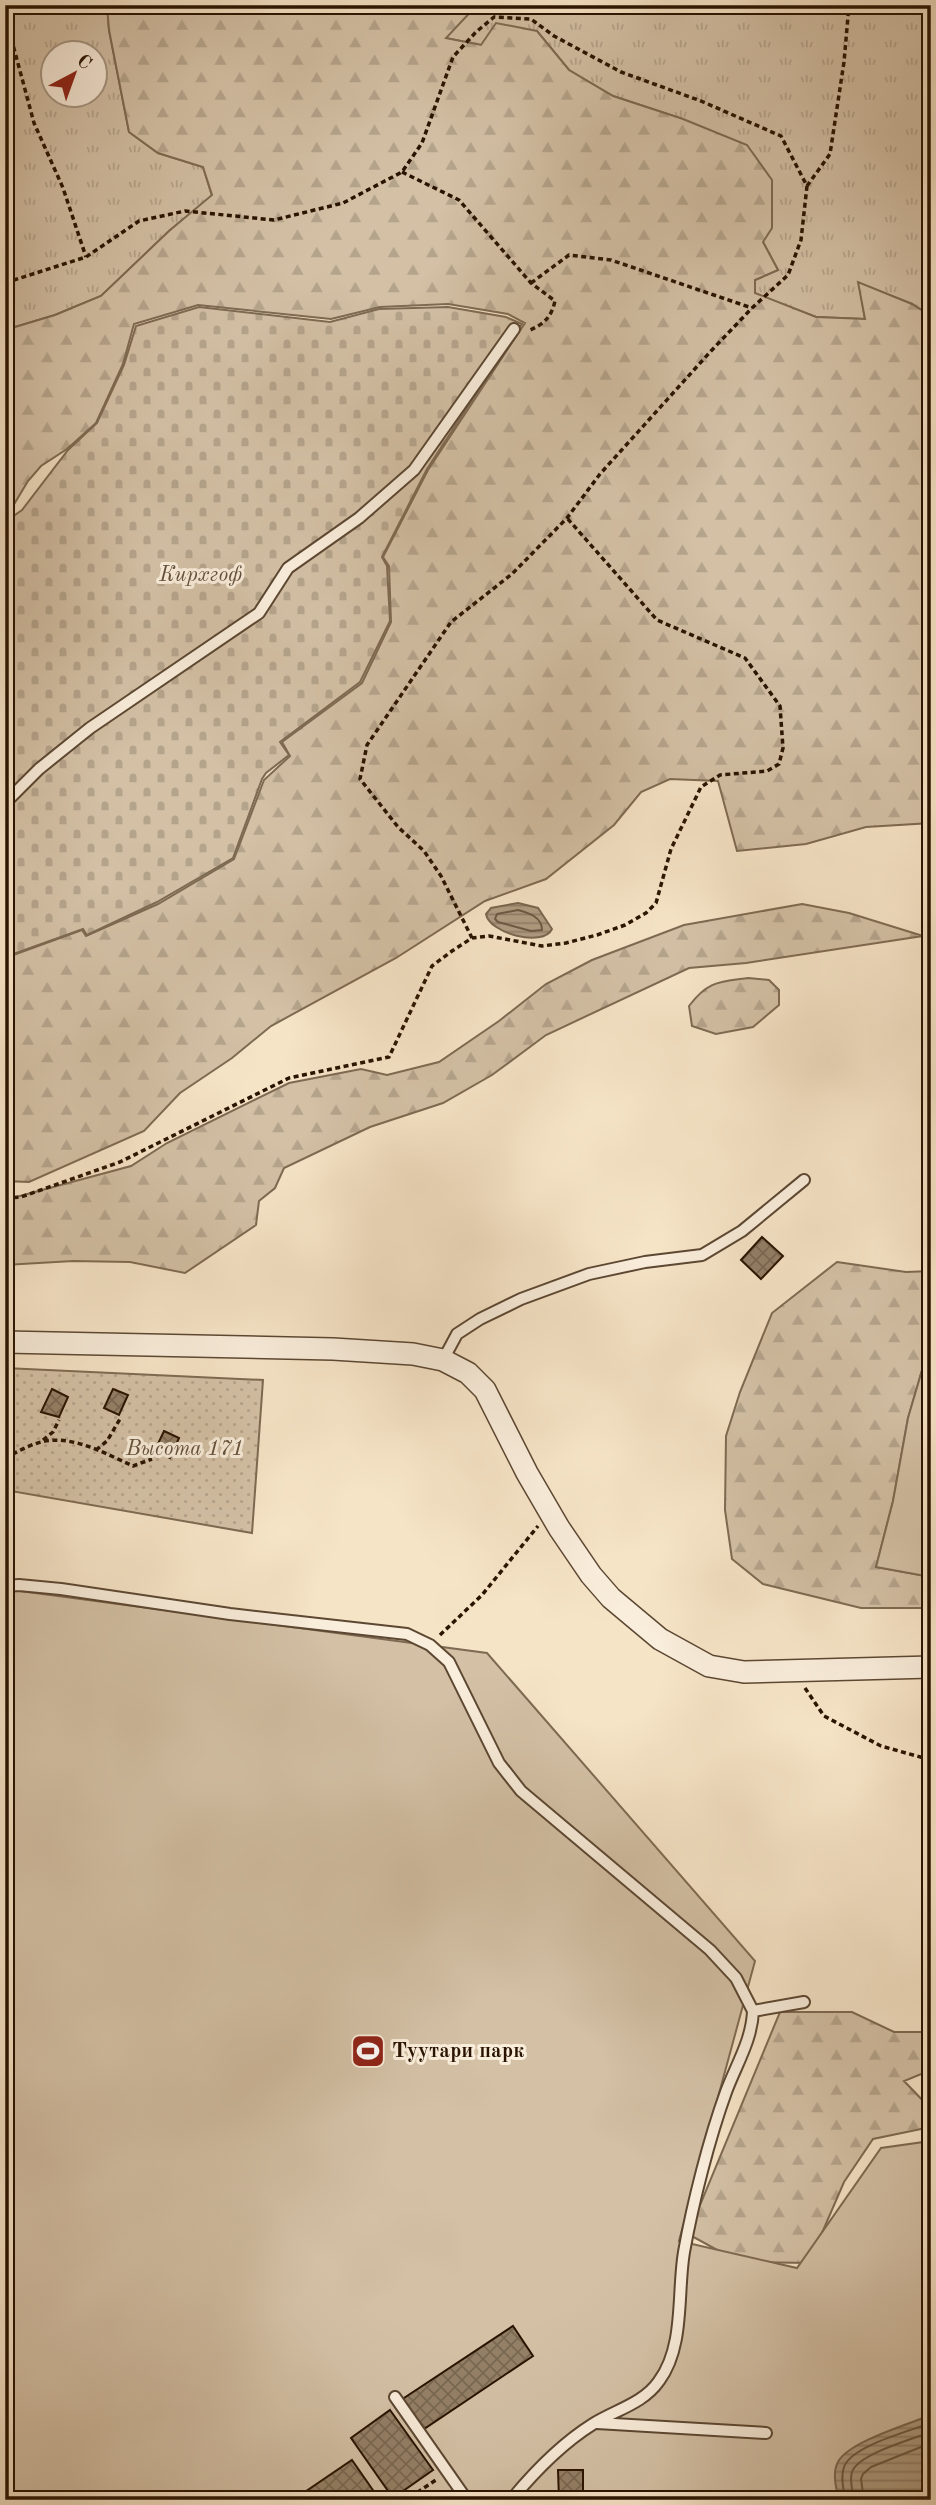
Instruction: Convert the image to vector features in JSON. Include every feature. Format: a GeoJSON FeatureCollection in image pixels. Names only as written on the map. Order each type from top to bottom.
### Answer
{"type":"FeatureCollection","features":[{"type":"Feature","properties":{"kind":"street"},"geometry":{"type":"LineString","coordinates":[[5,1342],[334,1349],[413,1354],[443,1360],[468,1373],[485,1390],[527,1473],[559,1528],[591,1575],[611,1598],[660,1639],[709,1666],[744,1672],[931,1667]]}},
{"type":"Feature","properties":{"kind":"lane"},"geometry":{"type":"LineString","coordinates":[[5,803],[39,769],[90,728],[260,613],[288,568],[359,518],[414,470],[514,329]]}},
{"type":"Feature","properties":{"kind":"lane"},"geometry":{"type":"LineString","coordinates":[[443,1360],[457,1334],[521,1298],[589,1274],[645,1262],[702,1255],[742,1231],[804,1180]]}},
{"type":"Feature","properties":{"kind":"lane"},"geometry":{"type":"LineString","coordinates":[[5,1586],[61,1589],[230,1614],[386,1631],[407,1634],[430,1645],[449,1662],[499,1763],[521,1791],[710,1950],[736,1978],[753,2011],[752,2025],[725,2093],[701,2177],[684,2253],[672,2354],[659,2382],[638,2402],[594,2423],[569,2441],[534,2472],[511,2500]]}},
{"type":"Feature","properties":{"kind":"lane"},"geometry":{"type":"LineString","coordinates":[[753,2011],[804,2003]]}},
{"type":"Feature","properties":{"kind":"lane"},"geometry":{"type":"LineString","coordinates":[[395,2397],[467,2500]]}},
{"type":"Feature","properties":{"kind":"lane"},"geometry":{"type":"LineString","coordinates":[[594,2423],[766,2432]]}},
{"type":"Feature","properties":{"kind":"path"},"geometry":{"type":"LineString","coordinates":[[6,5],[9,30],[34,123],[63,188],[86,257]]}},
{"type":"Feature","properties":{"kind":"path"},"geometry":{"type":"LineString","coordinates":[[472,938],[441,876],[424,851],[398,827],[360,779],[367,745],[451,622],[512,573],[567,518],[600,474],[751,307],[788,275],[801,240],[807,186],[830,154],[844,62],[849,5]]}},
{"type":"Feature","properties":{"kind":"path"},"geometry":{"type":"LineString","coordinates":[[5,278],[14,280],[86,257],[138,221],[186,211],[274,220],[343,203],[402,172],[422,143],[453,57],[494,17],[531,19],[554,36],[621,72],[701,101],[781,136],[807,186]]}},
{"type":"Feature","properties":{"kind":"path"},"geometry":{"type":"LineString","coordinates":[[402,172],[459,200],[531,283],[555,301],[552,315],[541,326],[522,334],[514,329]]}},
{"type":"Feature","properties":{"kind":"path"},"geometry":{"type":"LineString","coordinates":[[531,283],[569,255],[611,260],[751,307]]}},
{"type":"Feature","properties":{"kind":"path"},"geometry":{"type":"LineString","coordinates":[[5,1198],[21,1197],[120,1162],[289,1078],[388,1057],[432,966],[472,938],[489,936],[542,946],[566,943],[607,932],[646,913],[656,903],[671,849],[701,787],[720,775],[767,771],[779,764],[783,748],[780,706],[745,658],[657,620],[567,518]]}},
{"type":"Feature","properties":{"kind":"path"},"geometry":{"type":"LineString","coordinates":[[96,1450],[107,1441],[120,1419]]}},
{"type":"Feature","properties":{"kind":"path"},"geometry":{"type":"LineString","coordinates":[[5,1458],[42,1442],[53,1432],[59,1420]]}},
{"type":"Feature","properties":{"kind":"path"},"geometry":{"type":"LineString","coordinates":[[42,1442],[69,1441],[133,1466],[152,1459]]}},
{"type":"Feature","properties":{"kind":"path"},"geometry":{"type":"LineString","coordinates":[[430,1645],[482,1595],[550,1511]]}},
{"type":"Feature","properties":{"kind":"path"},"geometry":{"type":"LineString","coordinates":[[792,1669],[824,1716],[881,1746],[931,1760]]}},
{"type":"Feature","properties":{"kind":"path"},"geometry":{"type":"LineString","coordinates":[[402,2500],[448,2472]]}},
{"type":"Feature","properties":{"kind":"green space"},"geometry":{"type":"Polygon","coordinates":[[[5,5],[107,5],[109,30],[129,132],[158,153],[203,167],[212,196],[169,231],[101,296],[55,315],[5,330],[5,5]]]}},
{"type":"Feature","properties":{"kind":"green space"},"geometry":{"type":"Polygon","coordinates":[[[107,5],[477,5],[446,38],[481,45],[496,23],[537,31],[569,70],[613,96],[683,119],[747,145],[772,180],[772,228],[763,242],[778,270],[755,280],[755,293],[816,317],[865,319],[858,282],[912,304],[931,316],[931,823],[866,827],[806,844],[737,851],[718,781],[670,779],[641,792],[614,825],[546,879],[485,901],[396,958],[271,1026],[232,1058],[180,1093],[144,1131],[29,1182],[5,1181],[5,958],[82,930],[86,936],[158,904],[234,859],[264,780],[290,756],[282,742],[362,683],[391,622],[389,566],[383,557],[428,470],[525,323],[508,314],[448,304],[380,307],[331,319],[198,305],[134,324],[123,364],[96,423],[67,449],[41,466],[13,506],[5,512],[5,330],[55,315],[101,296],[169,231],[212,195],[203,167],[158,153],[129,132],[109,30],[107,5]]]}},
{"type":"Feature","properties":{"kind":"green space"},"geometry":{"type":"Polygon","coordinates":[[[477,5],[931,5],[931,316],[912,304],[859,283],[865,319],[816,317],[754,293],[755,280],[778,270],[763,242],[683,119],[613,96],[569,70],[537,31],[481,45],[445,38],[477,5]]]}},
{"type":"Feature","properties":{"kind":"green space","name":"Кирхгоф"},"geometry":{"type":"Polygon","coordinates":[[[199,307],[330,322],[379,309],[448,307],[506,317],[522,324],[427,469],[382,557],[387,566],[390,621],[360,682],[280,742],[289,755],[262,779],[233,858],[157,902],[87,935],[83,929],[5,957],[5,522],[22,510],[68,450],[97,423],[124,365],[136,326],[199,307]]]}},
{"type":"Feature","properties":{"kind":"green space"},"geometry":{"type":"Polygon","coordinates":[[[802,904],[849,913],[923,936],[746,963],[689,968],[546,1035],[492,1075],[443,1103],[370,1127],[284,1168],[275,1188],[259,1201],[256,1225],[185,1273],[130,1262],[73,1261],[5,1265],[5,1200],[131,1166],[167,1143],[289,1083],[361,1069],[387,1075],[439,1062],[499,1021],[546,984],[592,960],[684,925],[802,904]]]}},
{"type":"Feature","properties":{"kind":"green space"},"geometry":{"type":"Polygon","coordinates":[[[748,978],[769,980],[779,990],[779,1005],[753,1027],[716,1034],[692,1026],[689,1006],[702,992],[715,984],[748,978]]]}},
{"type":"Feature","properties":{"kind":"green space"},"geometry":{"type":"Polygon","coordinates":[[[837,1262],[906,1272],[931,1271],[931,1348],[928,1350],[908,1418],[893,1501],[876,1567],[931,1577],[931,1608],[861,1608],[763,1584],[732,1559],[725,1510],[726,1436],[740,1392],[772,1313],[837,1262]]]}},
{"type":"Feature","properties":{"kind":"green space"},"geometry":{"type":"Polygon","coordinates":[[[931,1348],[931,1577],[876,1567],[893,1501],[908,1418],[928,1350],[931,1348]]]}},
{"type":"Feature","properties":{"kind":"green space","name":"Высота 171"},"geometry":{"type":"Polygon","coordinates":[[[5,1368],[263,1380],[252,1533],[5,1490],[5,1368]]]}},
{"type":"Feature","properties":{"kind":"green space","name":"Туутари парк"},"geometry":{"type":"Polygon","coordinates":[[[5,1589],[487,1653],[755,1961],[679,2241],[797,2268],[881,2148],[931,2141],[931,2500],[5,2500],[5,1589]]]}},
{"type":"Feature","properties":{"kind":"green space"},"geometry":{"type":"Polygon","coordinates":[[[780,2012],[852,2012],[894,2032],[931,2032],[931,2070],[904,2081],[931,2109],[931,2127],[873,2139],[844,2182],[809,2263],[739,2262],[688,2234],[780,2012]]]}},
{"type":"Feature","properties":{"kind":"water"},"geometry":{"type":"Polygon","coordinates":[[[518,903],[538,908],[552,929],[547,935],[528,938],[517,936],[489,921],[486,914],[491,908],[518,903]]]}},
{"type":"Feature","properties":{"kind":"water"},"geometry":{"type":"Polygon","coordinates":[[[931,2415],[931,2500],[839,2500],[835,2471],[844,2455],[866,2441],[931,2415]]]}},
{"type":"Feature","properties":{"kind":"building"},"geometry":{"type":"Polygon","coordinates":[[[762,1237],[783,1256],[761,1279],[741,1260],[762,1237]]]}},
{"type":"Feature","properties":{"kind":"building"},"geometry":{"type":"Polygon","coordinates":[[[52,1389],[68,1397],[59,1417],[41,1412],[52,1389]]]}},
{"type":"Feature","properties":{"kind":"building"},"geometry":{"type":"Polygon","coordinates":[[[113,1389],[128,1395],[119,1415],[104,1408],[113,1389]]]}},
{"type":"Feature","properties":{"kind":"building"},"geometry":{"type":"Polygon","coordinates":[[[164,1431],[179,1438],[170,1458],[155,1450],[164,1431]]]}},
{"type":"Feature","properties":{"kind":"building"},"geometry":{"type":"Polygon","coordinates":[[[513,2326],[533,2356],[421,2431],[401,2400],[513,2326]]]}},
{"type":"Feature","properties":{"kind":"building"},"geometry":{"type":"Polygon","coordinates":[[[390,2410],[433,2470],[393,2498],[351,2438],[390,2410]]]}},
{"type":"Feature","properties":{"kind":"building"},"geometry":{"type":"Polygon","coordinates":[[[352,2460],[377,2496],[371,2500],[293,2500],[352,2460]]]}},
{"type":"Feature","properties":{"kind":"building"},"geometry":{"type":"Polygon","coordinates":[[[558,2470],[583,2470],[583,2500],[559,2500],[558,2470]]]}},
{"type":"Feature","properties":{"kind":"place","name":"Туутари парк"},"geometry":{"type":"Point","coordinates":[368,2051]}}]}
